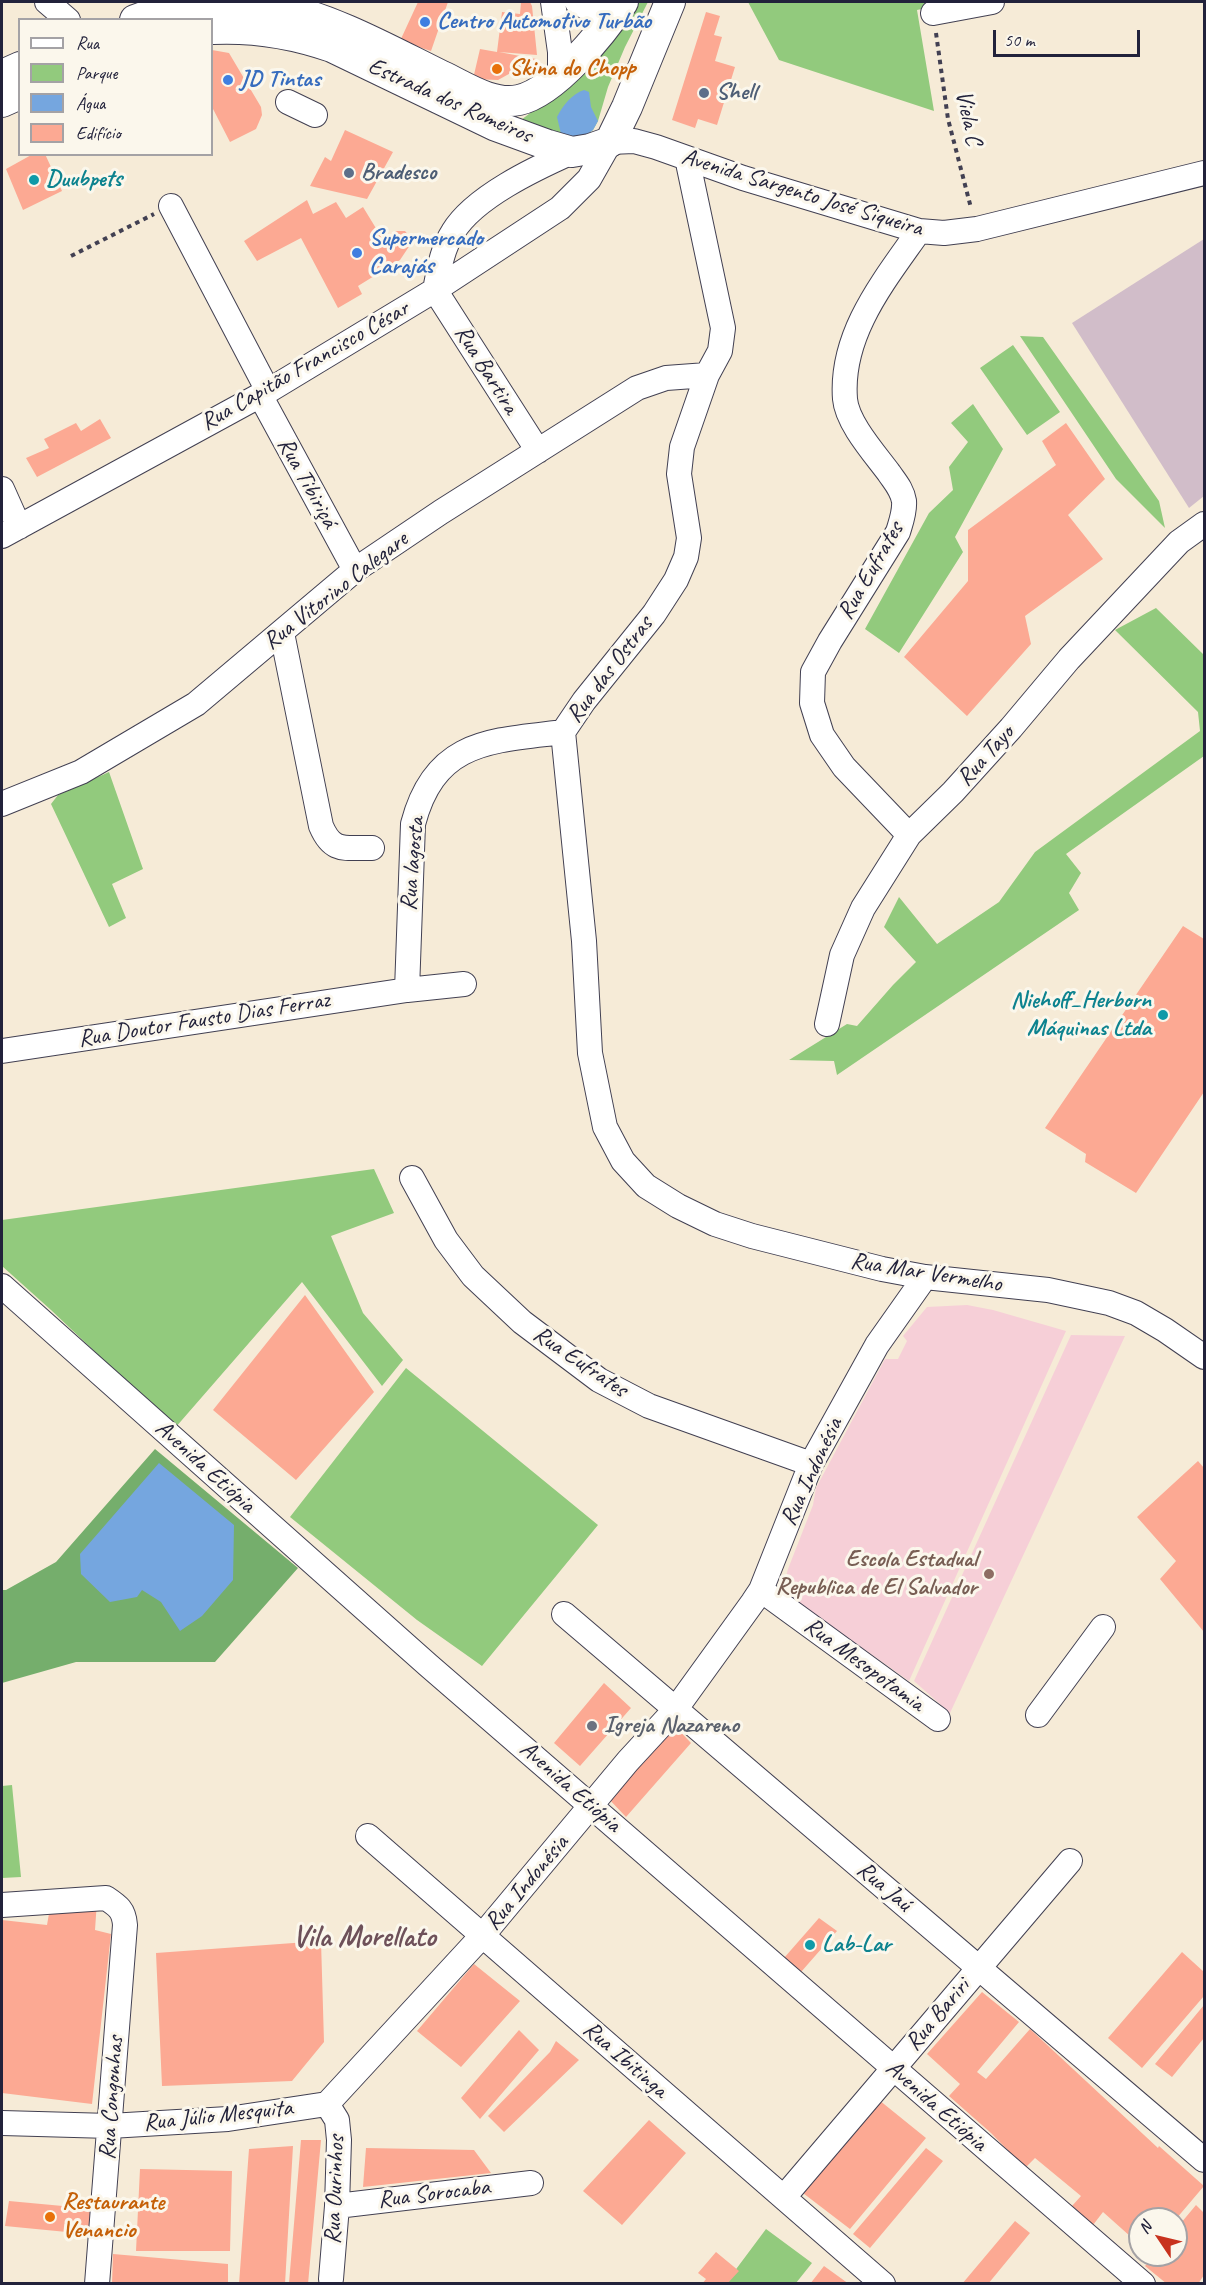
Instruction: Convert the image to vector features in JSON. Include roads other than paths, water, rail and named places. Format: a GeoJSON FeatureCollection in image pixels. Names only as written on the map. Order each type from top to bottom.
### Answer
{"type":"FeatureCollection","features":[{"type":"Feature","properties":{"kind":"main road"},"geometry":{"type":"LineString","coordinates":[[572,152],[610,142],[627,107],[670,2]]}},
{"type":"Feature","properties":{"kind":"main road","name":"Estrada dos Romeiros"},"geometry":{"type":"LineString","coordinates":[[140,18],[153,13],[201,4],[248,3],[276,6],[350,31],[476,92],[504,101],[519,100],[534,94],[560,74],[574,62],[618,9]]}},
{"type":"Feature","properties":{"kind":"main road","name":"Estrada dos Romeiros"},"geometry":{"type":"LineString","coordinates":[[213,29],[256,28],[305,37],[332,47],[496,126],[572,152]]}},
{"type":"Feature","properties":{"kind":"main road"},"geometry":{"type":"LineString","coordinates":[[2,75],[18,68]]}},
{"type":"Feature","properties":{"kind":"main road"},"geometry":{"type":"LineString","coordinates":[[2,102],[18,95]]}},
{"type":"Feature","properties":{"kind":"street"},"geometry":{"type":"LineString","coordinates":[[47,2],[66,18]]}},
{"type":"Feature","properties":{"kind":"street"},"geometry":{"type":"LineString","coordinates":[[553,2],[559,42],[560,74]]}},
{"type":"Feature","properties":{"kind":"street"},"geometry":{"type":"LineString","coordinates":[[577,2],[591,10],[618,9]]}},
{"type":"Feature","properties":{"kind":"street"},"geometry":{"type":"LineString","coordinates":[[933,13],[992,2]]}},
{"type":"Feature","properties":{"kind":"street"},"geometry":{"type":"LineString","coordinates":[[288,102],[315,115]]}},
{"type":"Feature","properties":{"kind":"street","name":"Avenida Sargento José Siqueira"},"geometry":{"type":"LineString","coordinates":[[610,142],[634,141],[743,178],[919,231],[944,233],[977,229],[1204,173]]}},
{"type":"Feature","properties":{"kind":"street","name":"Rua Capitão Francisco César"},"geometry":{"type":"LineString","coordinates":[[10,532],[264,393],[435,290],[560,208],[589,179],[610,142]]}},
{"type":"Feature","properties":{"kind":"street"},"geometry":{"type":"LineString","coordinates":[[435,290],[440,262],[453,231],[470,213],[518,177],[572,152]]}},
{"type":"Feature","properties":{"kind":"street","name":"Rua das Ostras"},"geometry":{"type":"LineString","coordinates":[[646,1186],[623,1161],[605,1127],[590,1053],[584,942],[563,732],[584,701],[654,614],[676,580],[687,557],[689,538],[679,474],[682,447],[707,375],[720,351],[723,328],[687,158]]}},
{"type":"Feature","properties":{"kind":"street","name":"Rua Tibiriçá"},"geometry":{"type":"LineString","coordinates":[[171,206],[355,570]]}},
{"type":"Feature","properties":{"kind":"street","name":"Rua Eufrates"},"geometry":{"type":"LineString","coordinates":[[909,835],[844,767],[822,735],[812,703],[813,672],[830,640],[898,532],[904,514],[901,489],[855,425],[848,410],[845,402],[845,371],[854,337],[876,293],[919,231]]}},
{"type":"Feature","properties":{"kind":"street","name":"Rua Bartira"},"geometry":{"type":"LineString","coordinates":[[435,290],[538,451]]}},
{"type":"Feature","properties":{"kind":"street","name":"Rua Vitorino Calegare"},"geometry":{"type":"LineString","coordinates":[[2,804],[81,772],[196,704],[355,570],[441,512],[637,388],[666,378],[707,375]]}},
{"type":"Feature","properties":{"kind":"street"},"geometry":{"type":"LineString","coordinates":[[2,489],[10,532]]}},
{"type":"Feature","properties":{"kind":"street","name":"Rua Tayo"},"geometry":{"type":"LineString","coordinates":[[827,1024],[842,955],[863,908],[909,835],[953,792],[1069,659],[1179,542],[1204,524]]}},
{"type":"Feature","properties":{"kind":"street"},"geometry":{"type":"LineString","coordinates":[[282,633],[321,826],[327,841],[336,847],[372,848]]}},
{"type":"Feature","properties":{"kind":"street","name":"Rua lagosta"},"geometry":{"type":"LineString","coordinates":[[407,990],[413,824],[418,803],[427,786],[453,758],[475,746],[563,732]]}},
{"type":"Feature","properties":{"kind":"street","name":"Rua Doutor Fausto Dias Ferraz"},"geometry":{"type":"LineString","coordinates":[[2,1051],[407,990],[464,984]]}},
{"type":"Feature","properties":{"kind":"street","name":"Rua Eufrates"},"geometry":{"type":"LineString","coordinates":[[412,1178],[446,1240],[474,1276],[522,1322],[599,1380],[649,1406],[811,1464]]}},
{"type":"Feature","properties":{"kind":"street","name":"Rua Mar Vermelho"},"geometry":{"type":"LineString","coordinates":[[646,1186],[678,1206],[715,1224],[853,1263],[925,1277],[1048,1290],[1108,1303],[1136,1313],[1204,1357]]}},
{"type":"Feature","properties":{"kind":"street","name":"Rua Indonésia"},"geometry":{"type":"LineString","coordinates":[[327,2104],[482,1936],[628,1761],[675,1710],[761,1590],[811,1464],[877,1344],[925,1277]]}},
{"type":"Feature","properties":{"kind":"street","name":"Avenida Etiópia"},"geometry":{"type":"LineString","coordinates":[[2,1286],[428,1665],[1143,2283]]}},
{"type":"Feature","properties":{"kind":"street","name":"Rua Mesopotamia"},"geometry":{"type":"LineString","coordinates":[[761,1590],[938,1719]]}},
{"type":"Feature","properties":{"kind":"street","name":"Rua Jaú"},"geometry":{"type":"LineString","coordinates":[[564,1614],[1204,2160]]}},
{"type":"Feature","properties":{"kind":"street"},"geometry":{"type":"LineString","coordinates":[[1038,1715],[1103,1628]]}},
{"type":"Feature","properties":{"kind":"street","name":"Rua Ibitinga"},"geometry":{"type":"LineString","coordinates":[[368,1836],[883,2283]]}},
{"type":"Feature","properties":{"kind":"street","name":"Rua Bariri"},"geometry":{"type":"LineString","coordinates":[[784,2197],[1070,1861]]}},
{"type":"Feature","properties":{"kind":"street","name":"Rua Congonhas"},"geometry":{"type":"LineString","coordinates":[[2,1905],[106,1898],[118,1905],[124,1913],[125,1925],[97,2283]]}},
{"type":"Feature","properties":{"kind":"street","name":"Rua Júlio Mesquita"},"geometry":{"type":"LineString","coordinates":[[2,2123],[110,2126],[228,2119],[327,2104]]}},
{"type":"Feature","properties":{"kind":"street","name":"Rua Ourinhos"},"geometry":{"type":"LineString","coordinates":[[327,2104],[337,2120],[339,2140],[331,2279]]}},
{"type":"Feature","properties":{"kind":"street","name":"Rua Sorocaba"},"geometry":{"type":"LineString","coordinates":[[337,2206],[531,2183]]}},
{"type":"Feature","properties":{"kind":"water"},"geometry":{"type":"Polygon","coordinates":[[[584,90],[589,92],[591,107],[598,121],[593,130],[578,141],[561,134],[557,117],[568,100],[584,90]]]}},
{"type":"Feature","properties":{"kind":"water"},"geometry":{"type":"Polygon","coordinates":[[[159,1463],[234,1525],[233,1580],[202,1616],[180,1631],[161,1602],[142,1590],[137,1597],[110,1602],[81,1574],[80,1554],[159,1463]]]}},
{"type":"Feature","properties":{"kind":"place","name":"Centro Automotivo Turbão"},"geometry":{"type":"Point","coordinates":[425,22]}},
{"type":"Feature","properties":{"kind":"place","name":"Skina do Chopp"},"geometry":{"type":"Point","coordinates":[497,69]}},
{"type":"Feature","properties":{"kind":"place","name":"JD Tintas"},"geometry":{"type":"Point","coordinates":[228,80]}},
{"type":"Feature","properties":{"kind":"place","name":"Shell"},"geometry":{"type":"Point","coordinates":[704,93]}},
{"type":"Feature","properties":{"kind":"place","name":"Bradesco"},"geometry":{"type":"Point","coordinates":[349,173]}},
{"type":"Feature","properties":{"kind":"place","name":"Duubpets"},"geometry":{"type":"Point","coordinates":[34,180]}},
{"type":"Feature","properties":{"kind":"place","name":"Supermercado Carajás"},"geometry":{"type":"Point","coordinates":[357,253]}},
{"type":"Feature","properties":{"kind":"place","name":"Niehoff_Herborn Máquinas Ltda"},"geometry":{"type":"Point","coordinates":[1163,1015]}},
{"type":"Feature","properties":{"kind":"place","name":"Escola Estadual Republica de El Salvador"},"geometry":{"type":"Point","coordinates":[989,1574]}},
{"type":"Feature","properties":{"kind":"place","name":"Igreja Nazareno"},"geometry":{"type":"Point","coordinates":[592,1726]}},
{"type":"Feature","properties":{"kind":"place","name":"Lab-Lar"},"geometry":{"type":"Point","coordinates":[810,1945]}},
{"type":"Feature","properties":{"kind":"place","name":"Restaurante Venancio"},"geometry":{"type":"Point","coordinates":[50,2217]}},
{"type":"Feature","properties":{"kind":"district","name":"Vila Morellato"},"geometry":{"type":"Point","coordinates":[364,1938]}}]}
